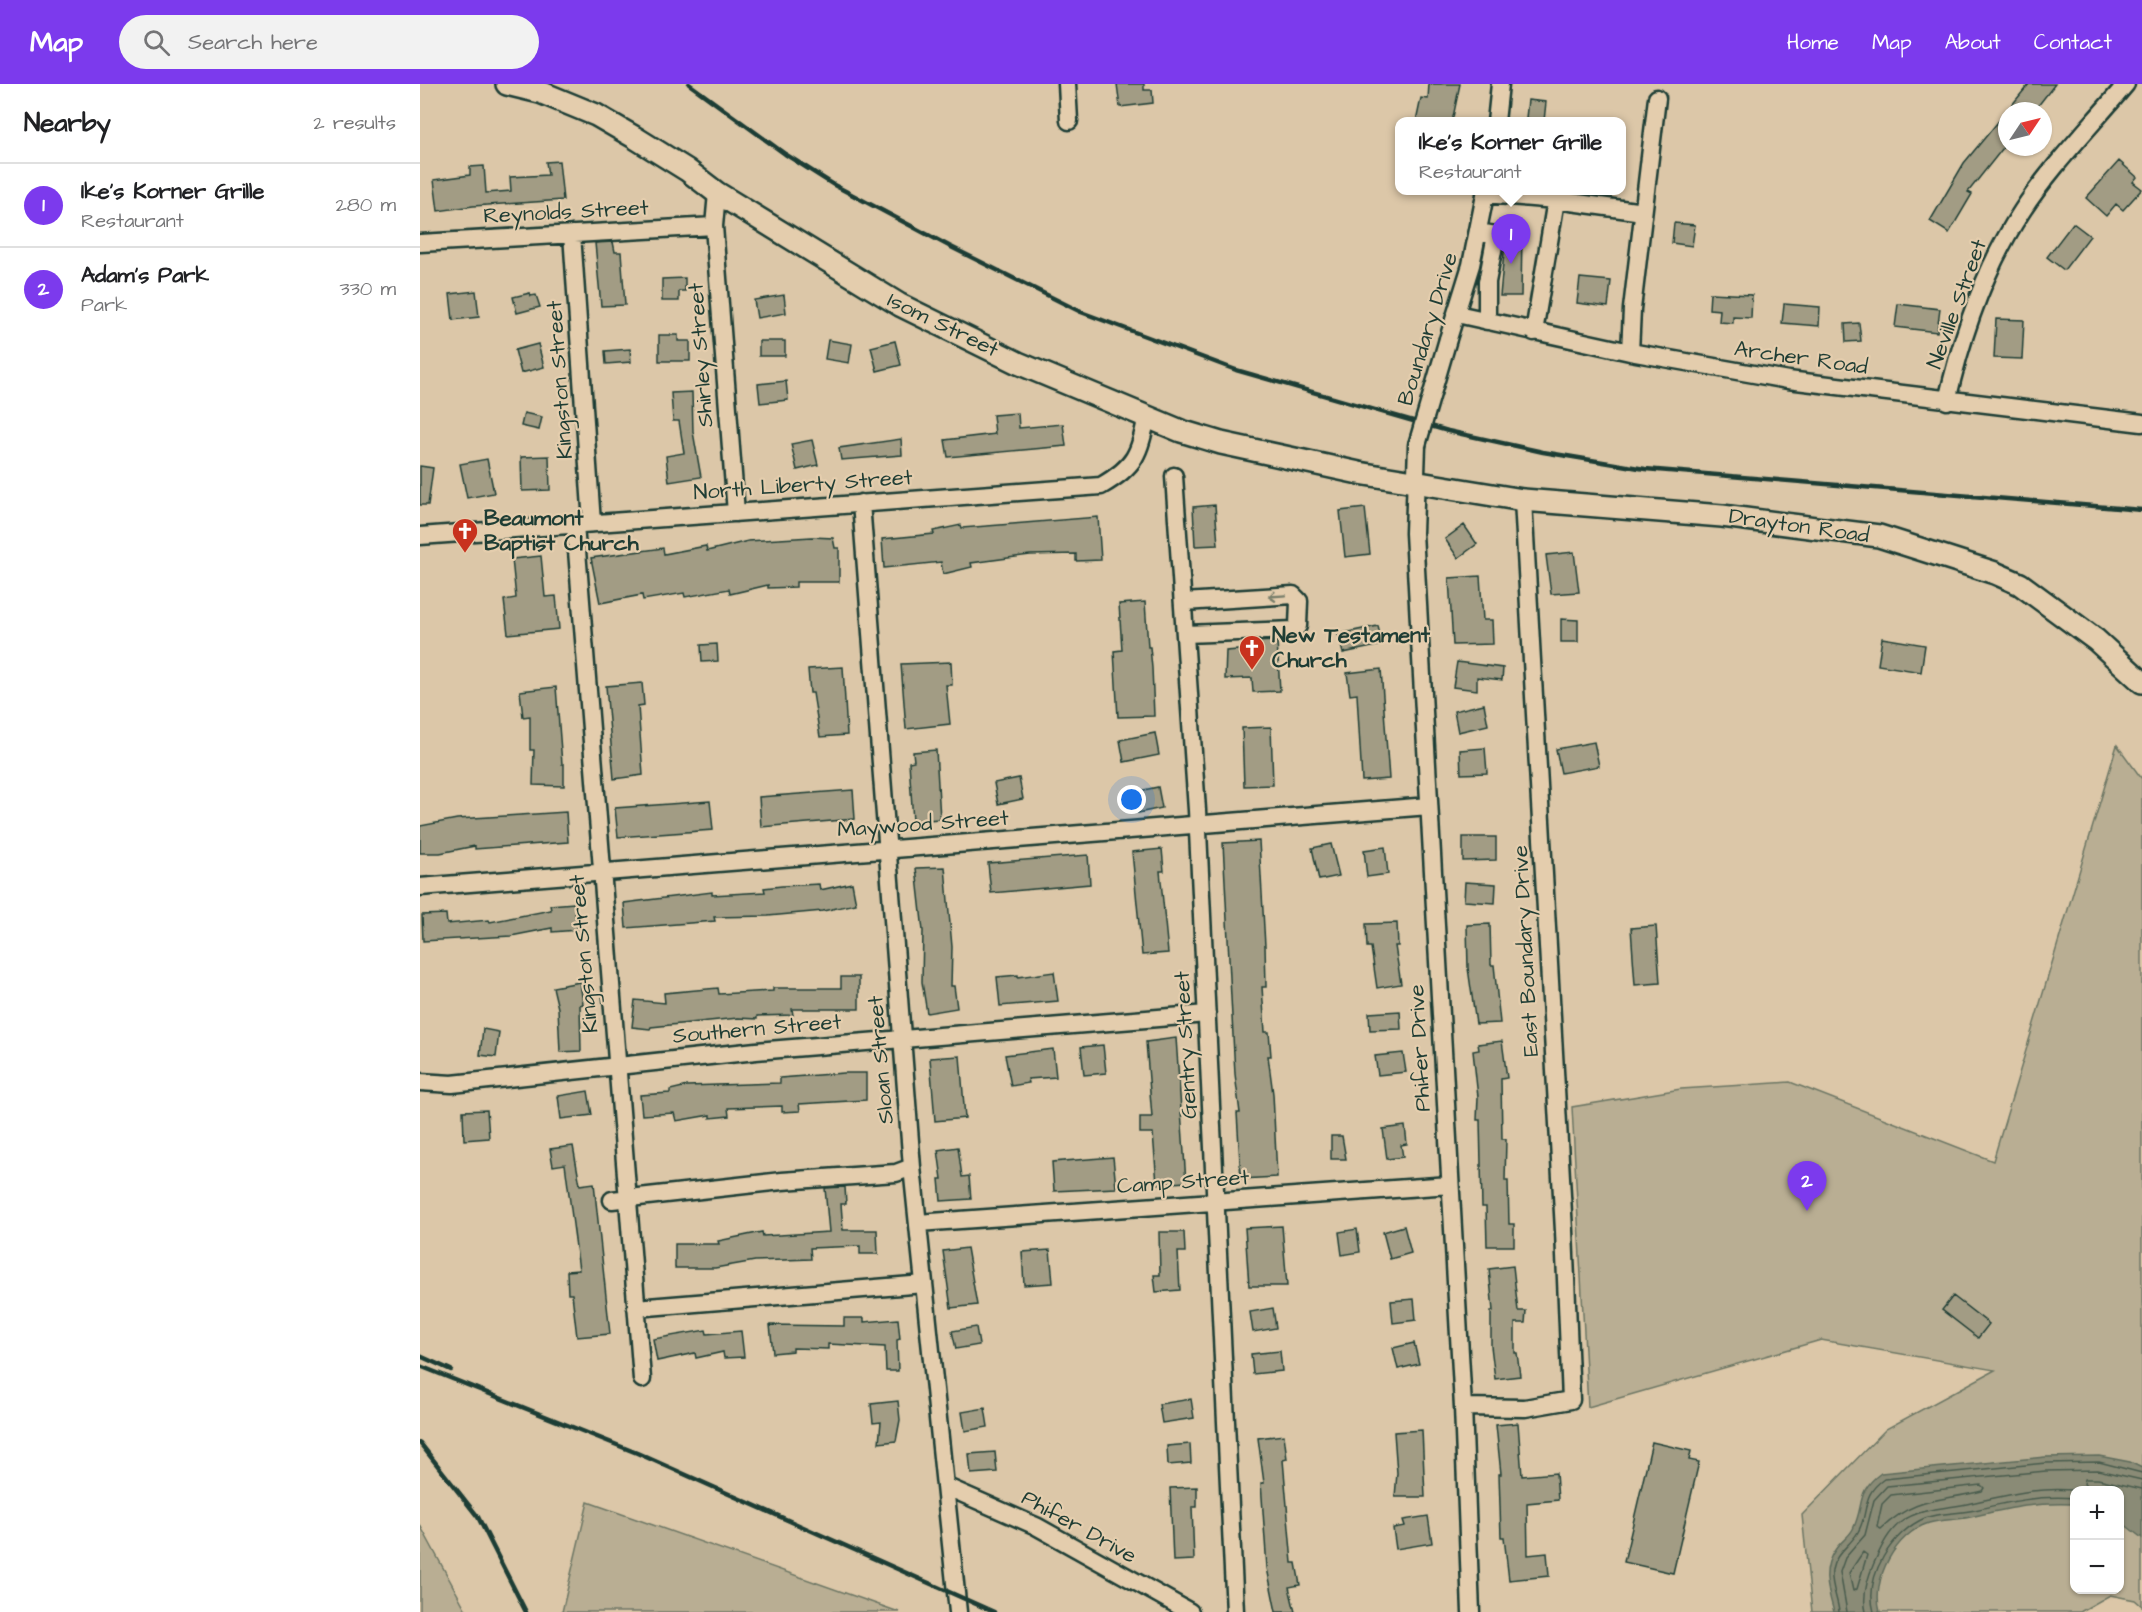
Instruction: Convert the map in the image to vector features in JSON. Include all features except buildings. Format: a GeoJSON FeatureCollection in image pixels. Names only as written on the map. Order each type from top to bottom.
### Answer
{"type":"FeatureCollection","features":[{"type":"Feature","properties":{"kind":"main road","name":"Isom Street"},"geometry":{"type":"LineString","coordinates":[[507,84],[540,92],[596,115],[687,170],[717,193],[900,305],[1018,363],[1147,416],[1221,443],[1359,473],[1414,481]]}},
{"type":"Feature","properties":{"kind":"main road","name":"Drayton Road"},"geometry":{"type":"LineString","coordinates":[[1414,481],[1523,500],[1722,516],[1879,536],[1995,573],[2044,599],[2124,663],[2142,682]]}},
{"type":"Feature","properties":{"kind":"street"},"geometry":{"type":"LineString","coordinates":[[1067,84],[1069,121]]}},
{"type":"Feature","properties":{"kind":"street"},"geometry":{"type":"LineString","coordinates":[[1497,117],[1500,84]]}},
{"type":"Feature","properties":{"kind":"street","name":"Neville Street"},"geometry":{"type":"LineString","coordinates":[[1947,401],[1974,310],[2006,236],[2043,183],[2126,84]]}},
{"type":"Feature","properties":{"kind":"street"},"geometry":{"type":"LineString","coordinates":[[1630,352],[1632,309],[1657,98]]}},
{"type":"Feature","properties":{"kind":"street","name":"Shirley Street"},"geometry":{"type":"LineString","coordinates":[[717,193],[714,226],[736,513]]}},
{"type":"Feature","properties":{"kind":"street","name":"Boundary Drive"},"geometry":{"type":"LineString","coordinates":[[1414,481],[1417,445],[1457,314],[1478,232],[1484,195]]}},
{"type":"Feature","properties":{"kind":"street"},"geometry":{"type":"LineString","coordinates":[[1512,195],[1644,212]]}},
{"type":"Feature","properties":{"kind":"street"},"geometry":{"type":"LineString","coordinates":[[1534,332],[1556,200]]}},
{"type":"Feature","properties":{"kind":"street","name":"Reynolds Street"},"geometry":{"type":"LineString","coordinates":[[420,243],[714,226]]}},
{"type":"Feature","properties":{"kind":"street"},"geometry":{"type":"LineString","coordinates":[[1478,232],[1496,235],[1487,282],[1487,321]]}},
{"type":"Feature","properties":{"kind":"street","name":"Kingston Street"},"geometry":{"type":"LineString","coordinates":[[572,234],[592,523]]}},
{"type":"Feature","properties":{"kind":"street","name":"Archer Road"},"geometry":{"type":"LineString","coordinates":[[1457,314],[1630,352],[1788,380],[2142,423]]}},
{"type":"Feature","properties":{"kind":"street","name":"North Liberty Street"},"geometry":{"type":"LineString","coordinates":[[420,536],[1101,486],[1124,473],[1140,452],[1147,416]]}},
{"type":"Feature","properties":{"kind":"street","name":"Gentry Street"},"geometry":{"type":"LineString","coordinates":[[1174,476],[1198,826],[1235,1612]]}},
{"type":"Feature","properties":{"kind":"street","name":"Phifer Drive"},"geometry":{"type":"LineString","coordinates":[[1414,481],[1414,533],[1463,1407],[1472,1612]]}},
{"type":"Feature","properties":{"kind":"street","name":"East Boundary Drive"},"geometry":{"type":"LineString","coordinates":[[1463,1407],[1524,1408],[1571,1400],[1564,1231],[1523,500]]}},
{"type":"Feature","properties":{"kind":"street","name":"Sloan Street"},"geometry":{"type":"LineString","coordinates":[[861,503],[912,1167],[958,1612]]}},
{"type":"Feature","properties":{"kind":"street","name":"Kingston Street"},"geometry":{"type":"LineString","coordinates":[[575,525],[616,1066],[619,1199],[636,1308],[642,1379]]}},
{"type":"Feature","properties":{"kind":"street"},"geometry":{"type":"LineString","coordinates":[[1184,602],[1293,595],[1299,601],[1298,626],[1294,630],[1185,634]]}},
{"type":"Feature","properties":{"kind":"street","name":"Maywood Street"},"geometry":{"type":"LineString","coordinates":[[420,887],[1429,806]]}},
{"type":"Feature","properties":{"kind":"street","name":"Southern Street"},"geometry":{"type":"LineString","coordinates":[[420,1082],[452,1084],[902,1038],[1207,1014]]}},
{"type":"Feature","properties":{"kind":"street"},"geometry":{"type":"LineString","coordinates":[[619,1199],[782,1181],[896,1173],[912,1167]]}},
{"type":"Feature","properties":{"kind":"street","name":"Camp Street"},"geometry":{"type":"LineString","coordinates":[[918,1223],[1450,1185]]}},
{"type":"Feature","properties":{"kind":"street"},"geometry":{"type":"LineString","coordinates":[[636,1308],[924,1284]]}},
{"type":"Feature","properties":{"kind":"street","name":"Phifer Drive"},"geometry":{"type":"LineString","coordinates":[[945,1486],[1036,1526],[1190,1612]]}},
{"type":"Feature","properties":{"kind":"shaded area"},"geometry":{"type":"Polygon","coordinates":[[[2117,745],[2142,779],[2142,1606],[2135,1600],[2110,1595],[2080,1612],[1812,1612],[1802,1515],[1886,1429],[1995,1370],[1821,1340],[1588,1407],[1572,1107],[1681,1089],[1790,1082],[1993,1161],[2117,745]]]}},
{"type":"Feature","properties":{"kind":"shaded area"},"geometry":{"type":"Polygon","coordinates":[[[588,1502],[899,1612],[562,1612],[588,1502]]]}},
{"type":"Feature","properties":{"kind":"shaded area"},"geometry":{"type":"Polygon","coordinates":[[[420,1525],[467,1612],[420,1612],[420,1525]]]}},
{"type":"Feature","properties":{"kind":"water"},"geometry":{"type":"Polygon","coordinates":[[[2099,1456],[2130,1462],[2142,1468],[2142,1538],[2124,1524],[2124,1486],[2070,1486],[2070,1504],[2024,1506],[1929,1523],[1917,1528],[1897,1547],[1883,1572],[1878,1599],[1880,1612],[1834,1612],[1828,1588],[1828,1565],[1839,1544],[1853,1529],[1867,1486],[1881,1473],[2045,1457],[2099,1456]]]}},
{"type":"Feature","properties":{"kind":"railway"},"geometry":{"type":"LineString","coordinates":[[689,84],[785,154],[834,185],[949,246],[1081,312],[1236,370],[1448,431],[1543,452],[1645,469],[2142,510]]}},
{"type":"Feature","properties":{"kind":"railway"},"geometry":{"type":"LineString","coordinates":[[420,1356],[451,1370]]}},
{"type":"Feature","properties":{"kind":"railway"},"geometry":{"type":"LineString","coordinates":[[420,1366],[637,1453],[994,1612]]}},
{"type":"Feature","properties":{"kind":"railway"},"geometry":{"type":"LineString","coordinates":[[420,1443],[478,1517],[526,1612]]}},
{"type":"Feature","properties":{"kind":"place","name":"Ike's Korner Grille"},"geometry":{"type":"Point","coordinates":[1511,264]}},
{"type":"Feature","properties":{"kind":"place","name":"Beaumont Baptist Church"},"geometry":{"type":"Point","coordinates":[465,554]}},
{"type":"Feature","properties":{"kind":"place","name":"New Testament Church"},"geometry":{"type":"Point","coordinates":[1252,671]}},
{"type":"Feature","properties":{"kind":"place","name":"Adam's Park"},"geometry":{"type":"Point","coordinates":[1807,1211]}}]}
